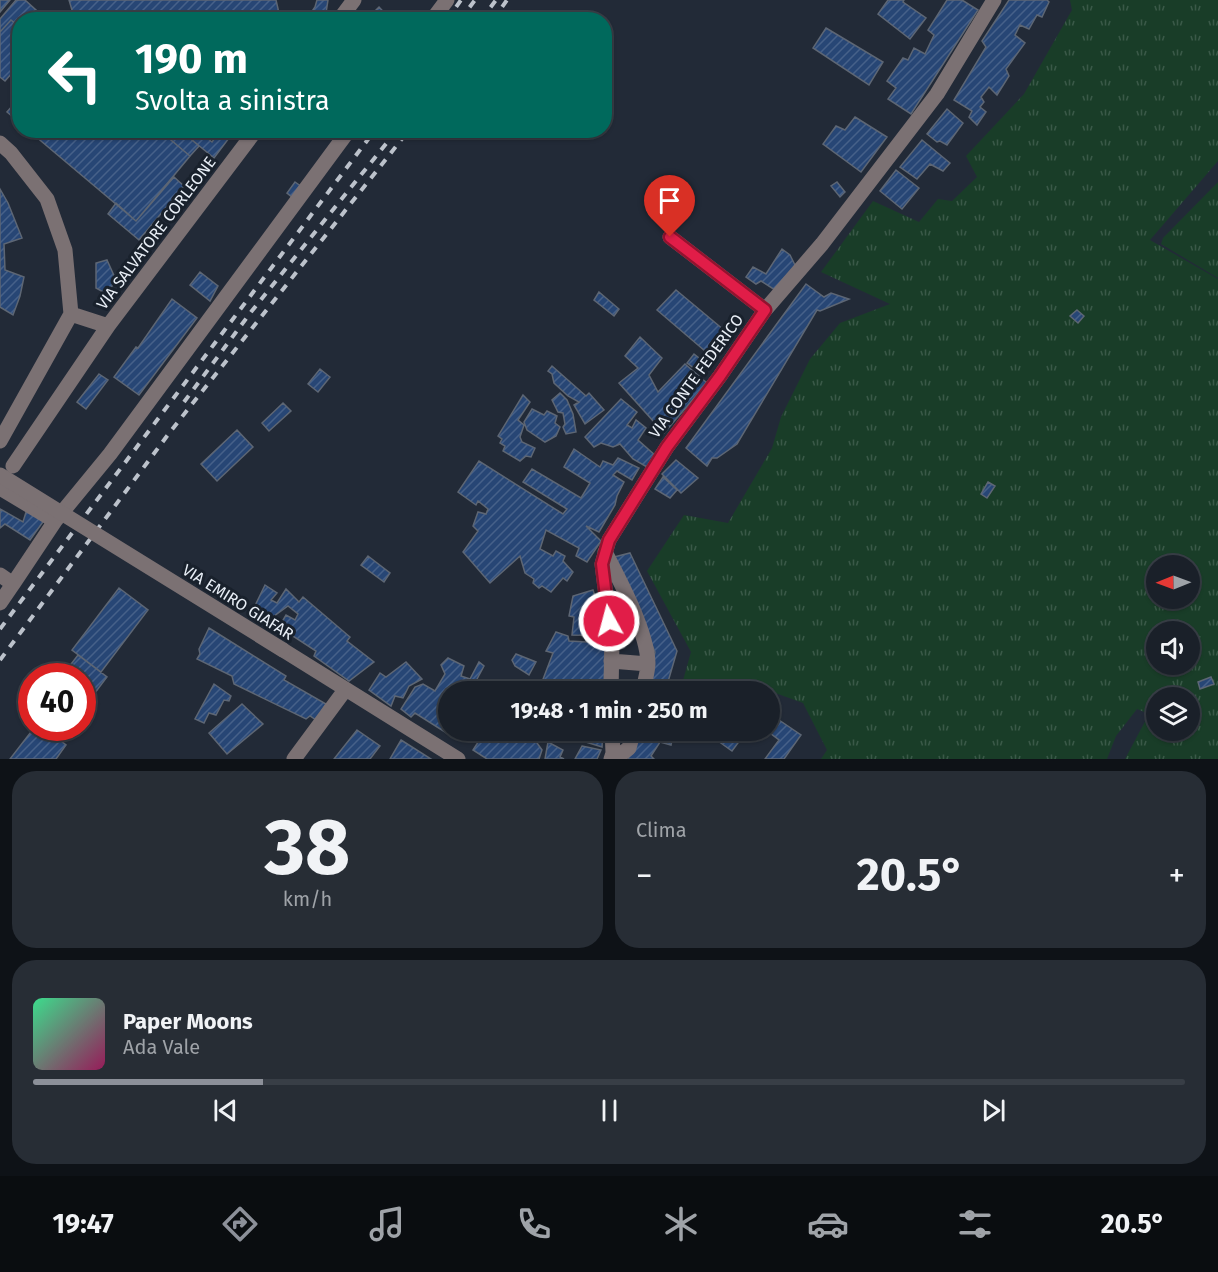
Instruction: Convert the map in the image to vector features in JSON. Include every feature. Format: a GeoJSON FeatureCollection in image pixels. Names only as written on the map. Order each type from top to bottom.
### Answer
{"type":"FeatureCollection","features":[{"type":"Feature","properties":{"kind":"street","name":"VIA CONTE FEDERICO"},"geometry":{"type":"LineString","coordinates":[[611,681],[612,644],[602,564],[609,540],[667,447],[765,310],[822,244],[937,94],[994,0]]}},
{"type":"Feature","properties":{"kind":"street","name":"VIA SALVATORE CORLEONE"},"geometry":{"type":"LineString","coordinates":[[71,314],[108,326],[250,138]]}},
{"type":"Feature","properties":{"kind":"street"},"geometry":{"type":"LineString","coordinates":[[0,603],[55,521],[110,454],[343,138]]}},
{"type":"Feature","properties":{"kind":"street"},"geometry":{"type":"LineString","coordinates":[[0,143],[11,153],[47,199],[65,250],[71,314],[0,441]]}},
{"type":"Feature","properties":{"kind":"street"},"geometry":{"type":"LineString","coordinates":[[670,237],[765,310]]}},
{"type":"Feature","properties":{"kind":"street"},"geometry":{"type":"LineString","coordinates":[[13,466],[108,326]]}},
{"type":"Feature","properties":{"kind":"street","name":"VIA EMIRO GIAFAR"},"geometry":{"type":"LineString","coordinates":[[0,475],[458,759]]}},
{"type":"Feature","properties":{"kind":"street"},"geometry":{"type":"LineString","coordinates":[[0,488],[55,521]]}},
{"type":"Feature","properties":{"kind":"street"},"geometry":{"type":"LineString","coordinates":[[605,552],[632,607],[644,642],[648,664],[645,681]]}},
{"type":"Feature","properties":{"kind":"street"},"geometry":{"type":"LineString","coordinates":[[0,575],[13,585]]}},
{"type":"Feature","properties":{"kind":"street"},"geometry":{"type":"LineString","coordinates":[[611,661],[648,664]]}},
{"type":"Feature","properties":{"kind":"street"},"geometry":{"type":"LineString","coordinates":[[294,759],[345,690]]}},
{"type":"Feature","properties":{"kind":"street"},"geometry":{"type":"LineString","coordinates":[[612,741],[612,753],[617,758],[629,748],[631,741]]}},
{"type":"Feature","properties":{"kind":"green space"},"geometry":{"type":"Polygon","coordinates":[[[1070,0],[1218,0],[1218,161],[1150,240],[1218,279],[1218,759],[1125,759],[1146,720],[1146,741],[1200,741],[1200,687],[1146,687],[1146,713],[1137,709],[1116,736],[1107,759],[821,759],[827,750],[803,703],[780,695],[780,681],[683,681],[691,652],[647,571],[684,515],[728,523],[772,448],[781,417],[810,359],[840,323],[890,304],[821,272],[873,201],[919,222],[938,199],[952,201],[977,177],[966,156],[1024,94],[1072,10],[1070,0]]]}},
{"type":"Feature","properties":{"kind":"green space"},"geometry":{"type":"Polygon","coordinates":[[[1218,182],[1218,278],[1161,244],[1163,238],[1218,182]]]}},
{"type":"Feature","properties":{"kind":"building"},"geometry":{"type":"Polygon","coordinates":[[[0,0],[10,0],[0,12],[0,0]]]}},
{"type":"Feature","properties":{"kind":"building"},"geometry":{"type":"Polygon","coordinates":[[[16,0],[25,0],[38,12],[12,12],[12,21],[0,32],[0,19],[16,0]]]}},
{"type":"Feature","properties":{"kind":"building"},"geometry":{"type":"Polygon","coordinates":[[[69,0],[276,0],[279,12],[73,12],[69,0]]]}},
{"type":"Feature","properties":{"kind":"building"},"geometry":{"type":"Polygon","coordinates":[[[317,0],[328,0],[326,12],[312,12],[317,0]]]}},
{"type":"Feature","properties":{"kind":"building"},"geometry":{"type":"Polygon","coordinates":[[[888,0],[904,0],[903,2],[926,18],[910,39],[878,14],[888,0]]]}},
{"type":"Feature","properties":{"kind":"building"},"geometry":{"type":"Polygon","coordinates":[[[947,0],[962,0],[978,10],[911,114],[888,99],[896,88],[887,81],[903,58],[908,60],[914,48],[925,54],[934,35],[928,30],[947,0]]]}},
{"type":"Feature","properties":{"kind":"building"},"geometry":{"type":"Polygon","coordinates":[[[1009,0],[1047,0],[1049,2],[1042,17],[1037,15],[1029,29],[1020,25],[1015,35],[1025,43],[1006,69],[1009,76],[997,95],[989,87],[981,97],[984,102],[980,107],[986,112],[977,125],[969,117],[972,111],[954,100],[986,47],[982,41],[1009,0]]]}},
{"type":"Feature","properties":{"kind":"building"},"geometry":{"type":"Polygon","coordinates":[[[379,7],[384,12],[376,12],[379,7]]]}},
{"type":"Feature","properties":{"kind":"building"},"geometry":{"type":"Polygon","coordinates":[[[12,21],[12,73],[5,81],[0,77],[0,32],[12,21]]]}},
{"type":"Feature","properties":{"kind":"building"},"geometry":{"type":"Polygon","coordinates":[[[826,28],[883,62],[869,85],[813,48],[826,28]]]}},
{"type":"Feature","properties":{"kind":"building"},"geometry":{"type":"Polygon","coordinates":[[[12,106],[12,116],[7,112],[12,106]]]}},
{"type":"Feature","properties":{"kind":"building"},"geometry":{"type":"Polygon","coordinates":[[[947,109],[963,123],[947,145],[940,141],[937,142],[927,134],[947,109]]]}},
{"type":"Feature","properties":{"kind":"building"},"geometry":{"type":"Polygon","coordinates":[[[855,117],[887,137],[861,172],[823,144],[836,126],[845,130],[855,117]]]}},
{"type":"Feature","properties":{"kind":"building"},"geometry":{"type":"Polygon","coordinates":[[[37,138],[169,138],[190,156],[136,221],[37,138]]]}},
{"type":"Feature","properties":{"kind":"building"},"geometry":{"type":"Polygon","coordinates":[[[169,138],[190,138],[199,146],[190,156],[169,138]]]}},
{"type":"Feature","properties":{"kind":"building"},"geometry":{"type":"Polygon","coordinates":[[[190,138],[207,138],[212,142],[215,138],[229,138],[214,158],[190,138]]]}},
{"type":"Feature","properties":{"kind":"building"},"geometry":{"type":"Polygon","coordinates":[[[922,140],[950,163],[943,171],[930,164],[917,179],[900,167],[922,140]]]}},
{"type":"Feature","properties":{"kind":"building"},"geometry":{"type":"Polygon","coordinates":[[[896,170],[919,188],[902,209],[880,191],[896,170]]]}},
{"type":"Feature","properties":{"kind":"building"},"geometry":{"type":"Polygon","coordinates":[[[174,177],[184,186],[139,240],[108,214],[116,203],[136,221],[174,177]]]}},
{"type":"Feature","properties":{"kind":"building"},"geometry":{"type":"Polygon","coordinates":[[[295,182],[302,187],[293,198],[287,193],[295,182]]]}},
{"type":"Feature","properties":{"kind":"building"},"geometry":{"type":"Polygon","coordinates":[[[837,182],[845,192],[840,197],[831,186],[837,182]]]}},
{"type":"Feature","properties":{"kind":"building"},"geometry":{"type":"Polygon","coordinates":[[[0,189],[22,238],[4,244],[5,270],[24,277],[13,315],[0,307],[0,189]]]}},
{"type":"Feature","properties":{"kind":"building"},"geometry":{"type":"Polygon","coordinates":[[[782,249],[790,255],[796,267],[775,290],[761,281],[756,284],[746,277],[753,267],[766,274],[782,249]]]}},
{"type":"Feature","properties":{"kind":"building"},"geometry":{"type":"Polygon","coordinates":[[[107,260],[116,280],[107,294],[96,288],[96,263],[107,260]]]}},
{"type":"Feature","properties":{"kind":"building"},"geometry":{"type":"Polygon","coordinates":[[[200,272],[218,286],[210,301],[190,285],[200,272]]]}},
{"type":"Feature","properties":{"kind":"building"},"geometry":{"type":"Polygon","coordinates":[[[806,284],[824,297],[831,293],[849,299],[820,311],[817,310],[737,444],[717,458],[712,458],[707,466],[686,448],[806,284]]]}},
{"type":"Feature","properties":{"kind":"building"},"geometry":{"type":"Polygon","coordinates":[[[676,290],[730,335],[712,357],[657,310],[676,290]]]}},
{"type":"Feature","properties":{"kind":"building"},"geometry":{"type":"Polygon","coordinates":[[[599,292],[619,309],[614,316],[594,300],[599,292]]]}},
{"type":"Feature","properties":{"kind":"building"},"geometry":{"type":"Polygon","coordinates":[[[172,299],[197,318],[139,395],[114,377],[136,347],[138,348],[172,299]]]}},
{"type":"Feature","properties":{"kind":"building"},"geometry":{"type":"Polygon","coordinates":[[[1077,310],[1084,316],[1078,323],[1070,316],[1077,310]]]}},
{"type":"Feature","properties":{"kind":"building"},"geometry":{"type":"Polygon","coordinates":[[[640,337],[662,358],[649,375],[658,392],[685,364],[707,383],[664,433],[619,383],[638,368],[625,356],[640,337]]]}},
{"type":"Feature","properties":{"kind":"building"},"geometry":{"type":"Polygon","coordinates":[[[694,354],[704,362],[698,371],[687,363],[694,354]]]}},
{"type":"Feature","properties":{"kind":"building"},"geometry":{"type":"Polygon","coordinates":[[[552,366],[586,396],[589,393],[604,410],[585,424],[574,405],[579,402],[568,396],[554,383],[552,374],[548,371],[552,366]]]}},
{"type":"Feature","properties":{"kind":"building"},"geometry":{"type":"Polygon","coordinates":[[[320,369],[330,377],[318,392],[308,384],[320,369]]]}},
{"type":"Feature","properties":{"kind":"building"},"geometry":{"type":"Polygon","coordinates":[[[99,374],[108,380],[86,409],[77,402],[99,374]]]}},
{"type":"Feature","properties":{"kind":"building"},"geometry":{"type":"Polygon","coordinates":[[[560,393],[567,400],[573,414],[576,432],[566,434],[563,427],[565,424],[563,413],[558,412],[552,400],[560,393]]]}},
{"type":"Feature","properties":{"kind":"building"},"geometry":{"type":"Polygon","coordinates":[[[523,395],[530,402],[518,420],[524,425],[520,437],[522,442],[535,448],[531,457],[526,456],[520,461],[503,451],[505,446],[500,443],[502,439],[498,436],[523,395]]]}},
{"type":"Feature","properties":{"kind":"building"},"geometry":{"type":"Polygon","coordinates":[[[621,399],[637,412],[627,425],[632,428],[636,420],[646,428],[638,440],[656,456],[647,467],[633,459],[620,444],[613,447],[601,443],[594,447],[585,437],[621,399]]]}},
{"type":"Feature","properties":{"kind":"building"},"geometry":{"type":"Polygon","coordinates":[[[283,403],[291,411],[269,431],[262,423],[283,403]]]}},
{"type":"Feature","properties":{"kind":"building"},"geometry":{"type":"Polygon","coordinates":[[[532,409],[544,415],[547,411],[557,416],[555,423],[560,427],[556,436],[545,442],[527,430],[524,422],[532,409]]]}},
{"type":"Feature","properties":{"kind":"building"},"geometry":{"type":"Polygon","coordinates":[[[237,430],[253,447],[217,481],[201,464],[237,430]]]}},
{"type":"Feature","properties":{"kind":"building"},"geometry":{"type":"Polygon","coordinates":[[[574,449],[600,467],[603,461],[613,465],[618,458],[639,468],[632,480],[617,471],[613,475],[624,482],[615,505],[599,532],[586,526],[601,541],[587,562],[576,556],[579,548],[546,530],[540,549],[553,556],[556,551],[565,556],[563,561],[573,572],[567,581],[563,578],[551,592],[533,583],[534,579],[525,573],[520,556],[490,583],[463,552],[478,531],[473,526],[478,512],[486,514],[488,509],[478,501],[476,505],[458,492],[479,461],[563,514],[567,509],[523,482],[532,469],[581,498],[590,483],[564,467],[574,449]]]}},
{"type":"Feature","properties":{"kind":"building"},"geometry":{"type":"Polygon","coordinates":[[[676,460],[698,478],[681,493],[662,474],[676,460]]]}},
{"type":"Feature","properties":{"kind":"building"},"geometry":{"type":"Polygon","coordinates":[[[663,477],[677,490],[670,498],[655,489],[663,477]]]}},
{"type":"Feature","properties":{"kind":"building"},"geometry":{"type":"Polygon","coordinates":[[[988,482],[995,486],[987,498],[981,494],[988,482]]]}},
{"type":"Feature","properties":{"kind":"building"},"geometry":{"type":"Polygon","coordinates":[[[0,509],[23,522],[27,509],[45,519],[30,540],[5,524],[0,528],[0,509]]]}},
{"type":"Feature","properties":{"kind":"building"},"geometry":{"type":"Polygon","coordinates":[[[630,553],[677,651],[668,681],[649,681],[655,652],[614,557],[630,553]]]}},
{"type":"Feature","properties":{"kind":"building"},"geometry":{"type":"Polygon","coordinates":[[[368,556],[390,573],[384,582],[361,565],[368,556]]]}},
{"type":"Feature","properties":{"kind":"building"},"geometry":{"type":"Polygon","coordinates":[[[265,585],[277,593],[271,600],[277,603],[286,589],[299,602],[303,597],[350,637],[347,641],[374,662],[349,681],[314,656],[316,651],[279,627],[286,615],[295,620],[298,614],[288,606],[270,619],[252,612],[265,585]]]}},
{"type":"Feature","properties":{"kind":"building"},"geometry":{"type":"Polygon","coordinates":[[[119,588],[148,610],[101,672],[96,668],[96,663],[89,663],[72,650],[119,588]]]}},
{"type":"Feature","properties":{"kind":"building"},"geometry":{"type":"Polygon","coordinates":[[[593,590],[602,617],[602,636],[572,635],[574,617],[569,616],[573,596],[593,590]]]}},
{"type":"Feature","properties":{"kind":"building"},"geometry":{"type":"Polygon","coordinates":[[[209,628],[286,676],[284,680],[326,704],[316,720],[310,716],[306,719],[234,684],[232,676],[197,659],[209,628]]]}},
{"type":"Feature","properties":{"kind":"building"},"geometry":{"type":"Polygon","coordinates":[[[556,632],[568,636],[569,641],[605,643],[604,681],[542,681],[553,653],[546,651],[556,632]]]}},
{"type":"Feature","properties":{"kind":"building"},"geometry":{"type":"Polygon","coordinates":[[[516,654],[536,662],[529,675],[515,666],[512,660],[516,654]]]}},
{"type":"Feature","properties":{"kind":"building"},"geometry":{"type":"Polygon","coordinates":[[[78,655],[89,663],[72,663],[78,655]]]}},
{"type":"Feature","properties":{"kind":"building"},"geometry":{"type":"Polygon","coordinates":[[[448,658],[464,666],[461,676],[470,679],[479,662],[484,666],[476,681],[441,681],[445,674],[441,665],[448,658]]]}},
{"type":"Feature","properties":{"kind":"building"},"geometry":{"type":"Polygon","coordinates":[[[406,662],[422,679],[409,686],[403,698],[395,696],[391,706],[369,690],[380,673],[386,677],[406,662]]]}},
{"type":"Feature","properties":{"kind":"building"},"geometry":{"type":"Polygon","coordinates":[[[96,669],[107,677],[96,692],[96,669]]]}},
{"type":"Feature","properties":{"kind":"building"},"geometry":{"type":"Polygon","coordinates":[[[1211,677],[1214,684],[1200,689],[1198,682],[1211,677]]]}},
{"type":"Feature","properties":{"kind":"building"},"geometry":{"type":"Polygon","coordinates":[[[214,684],[231,696],[229,701],[224,700],[216,715],[209,713],[204,723],[195,719],[214,684]]]}},
{"type":"Feature","properties":{"kind":"building"},"geometry":{"type":"Polygon","coordinates":[[[423,684],[435,691],[438,686],[438,728],[415,713],[411,717],[401,709],[415,687],[423,684]]]}},
{"type":"Feature","properties":{"kind":"building"},"geometry":{"type":"Polygon","coordinates":[[[242,704],[263,724],[227,754],[209,733],[242,704]]]}},
{"type":"Feature","properties":{"kind":"building"},"geometry":{"type":"Polygon","coordinates":[[[780,721],[801,735],[784,759],[765,759],[780,741],[780,721]]]}},
{"type":"Feature","properties":{"kind":"building"},"geometry":{"type":"Polygon","coordinates":[[[357,730],[380,746],[370,759],[334,759],[357,730]]]}},
{"type":"Feature","properties":{"kind":"building"},"geometry":{"type":"Polygon","coordinates":[[[401,740],[431,759],[390,759],[401,740]]]}},
{"type":"Feature","properties":{"kind":"building"},"geometry":{"type":"Polygon","coordinates":[[[24,741],[61,741],[66,745],[56,759],[10,759],[24,741]]]}},
{"type":"Feature","properties":{"kind":"building"},"geometry":{"type":"Polygon","coordinates":[[[479,741],[537,741],[542,750],[539,759],[487,759],[473,750],[479,741]]]}},
{"type":"Feature","properties":{"kind":"building"},"geometry":{"type":"Polygon","coordinates":[[[582,741],[602,741],[602,747],[582,741]]]}},
{"type":"Feature","properties":{"kind":"building"},"geometry":{"type":"Polygon","coordinates":[[[633,741],[672,741],[671,745],[660,742],[651,756],[654,759],[628,759],[633,741]]]}},
{"type":"Feature","properties":{"kind":"building"},"geometry":{"type":"Polygon","coordinates":[[[718,741],[735,741],[738,743],[732,751],[718,741]]]}},
{"type":"Feature","properties":{"kind":"building"},"geometry":{"type":"Polygon","coordinates":[[[548,742],[563,750],[560,757],[564,759],[545,759],[548,742]]]}},
{"type":"Feature","properties":{"kind":"building"},"geometry":{"type":"Polygon","coordinates":[[[582,746],[601,750],[597,759],[575,759],[582,746]]]}},
{"type":"Feature","properties":{"kind":"railway"},"geometry":{"type":"LineString","coordinates":[[453,12],[461,0]]}},
{"type":"Feature","properties":{"kind":"railway"},"geometry":{"type":"LineString","coordinates":[[466,12],[475,0]]}},
{"type":"Feature","properties":{"kind":"railway"},"geometry":{"type":"LineString","coordinates":[[487,12],[496,0]]}},
{"type":"Feature","properties":{"kind":"railway"},"geometry":{"type":"LineString","coordinates":[[499,12],[507,0]]}},
{"type":"Feature","properties":{"kind":"railway"},"geometry":{"type":"LineString","coordinates":[[0,629],[369,138]]}},
{"type":"Feature","properties":{"kind":"railway"},"geometry":{"type":"LineString","coordinates":[[184,402],[251,312],[391,138]]}},
{"type":"Feature","properties":{"kind":"railway"},"geometry":{"type":"LineString","coordinates":[[0,660],[170,432],[403,138]]}},
{"type":"Feature","properties":{"kind":"route"},"geometry":{"type":"LineString","coordinates":[[609,621],[602,564],[609,540],[667,447],[765,310],[670,237]]}}]}
